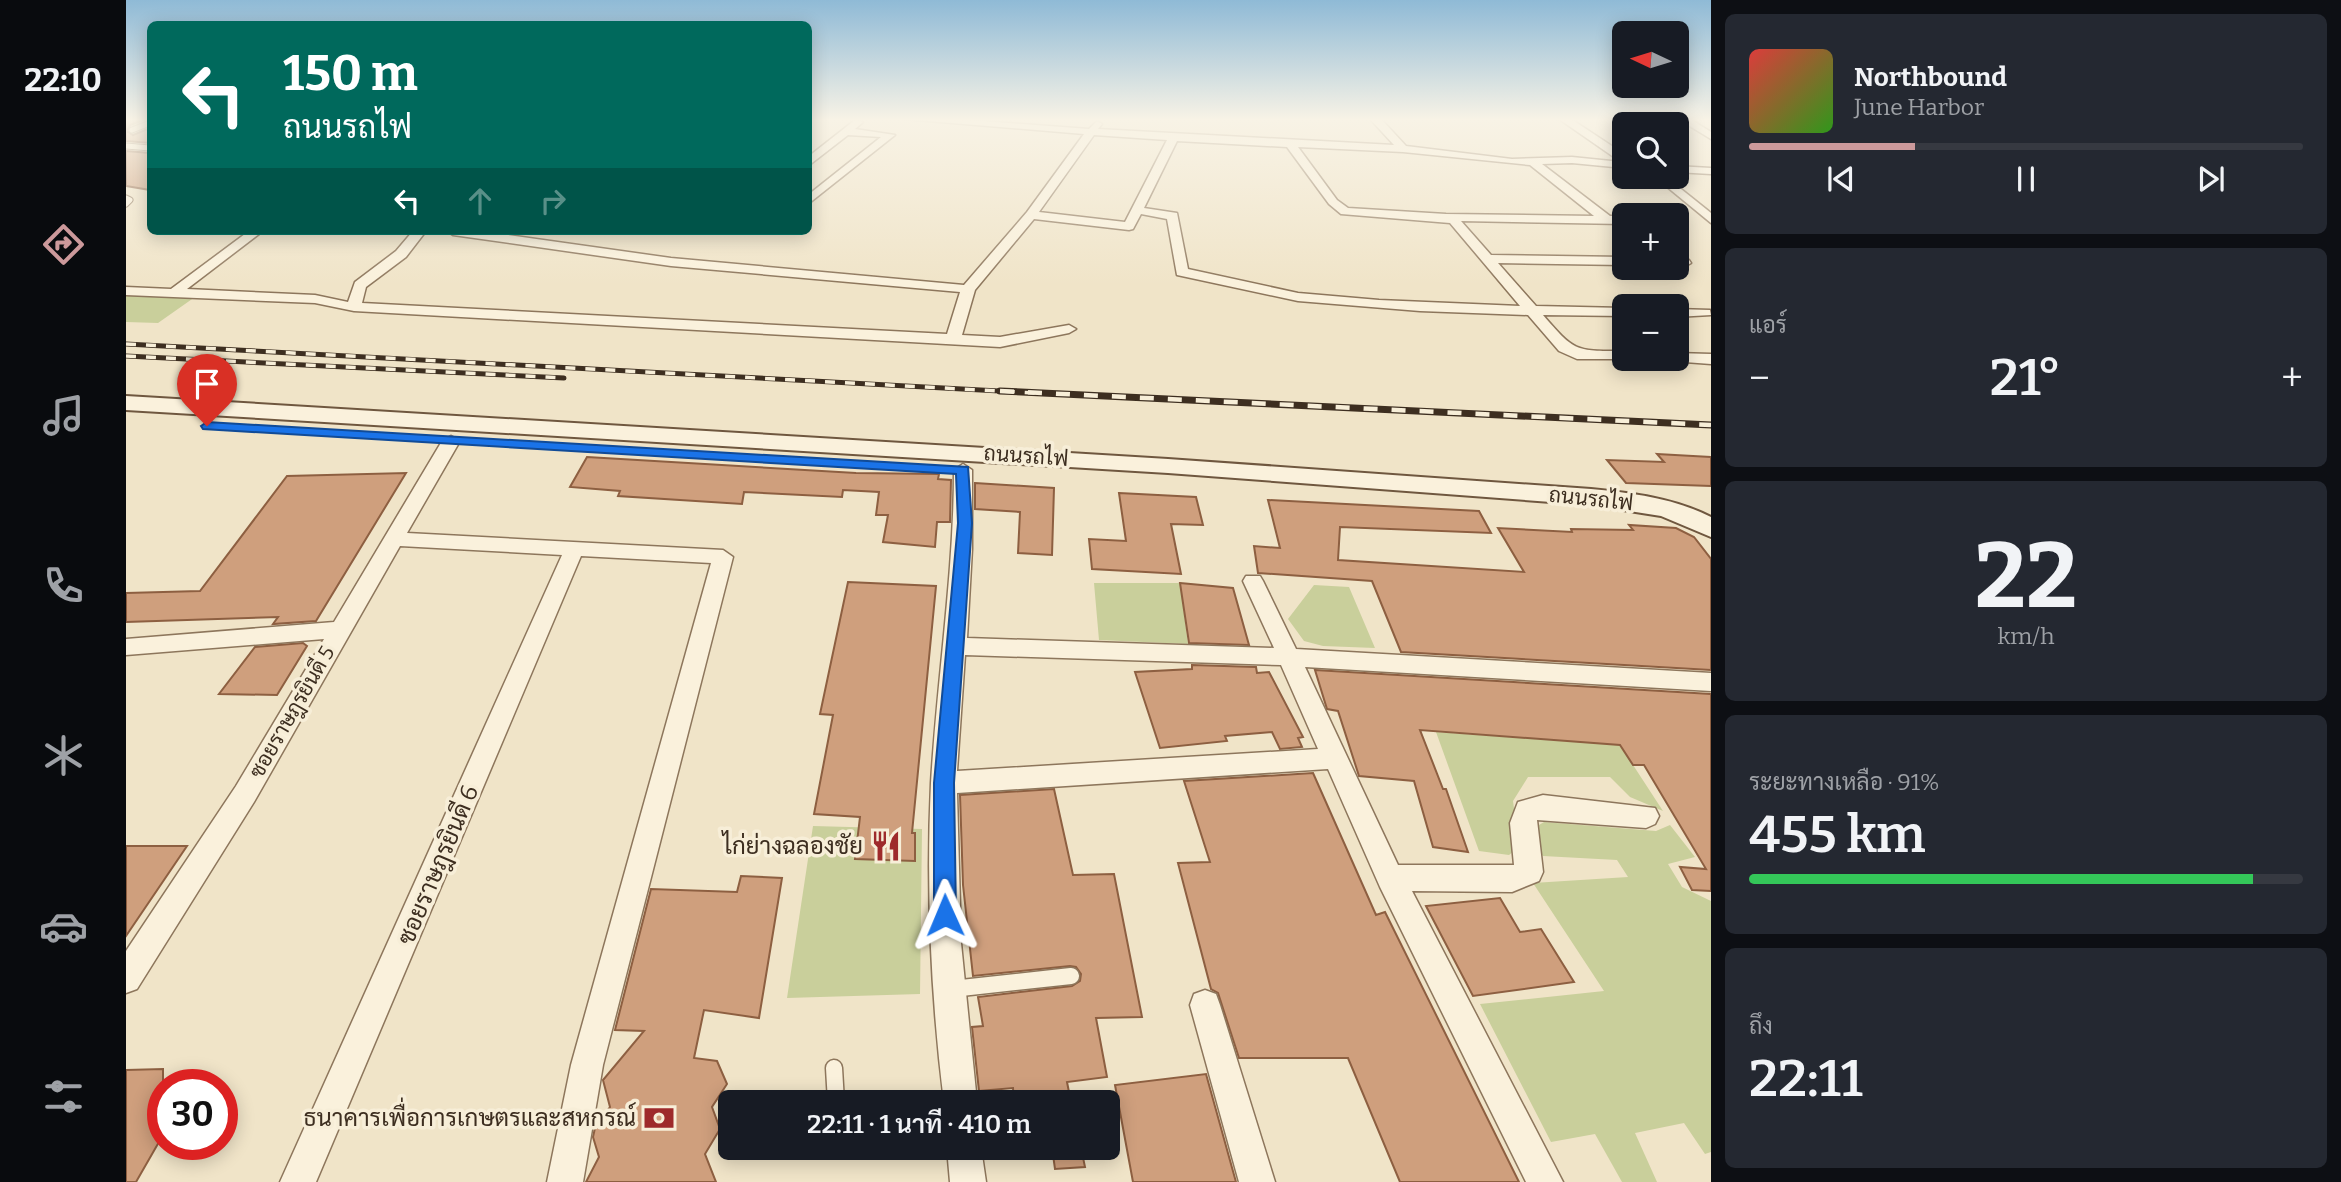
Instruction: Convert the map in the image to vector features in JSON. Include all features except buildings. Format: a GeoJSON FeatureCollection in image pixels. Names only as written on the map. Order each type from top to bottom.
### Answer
{"type":"FeatureCollection","features":[{"type":"Feature","properties":{"kind":"street"},"geometry":{"type":"LineString","coordinates":[[812,198],[841,174]]}},
{"type":"Feature","properties":{"kind":"street"},"geometry":{"type":"LineString","coordinates":[[953,340],[968,289],[1031,215],[1061,174]]}},
{"type":"Feature","properties":{"kind":"street"},"geometry":{"type":"LineString","coordinates":[[1031,215],[1129,226],[1154,174]]}},
{"type":"Feature","properties":{"kind":"street"},"geometry":{"type":"LineString","coordinates":[[1313,174],[1333,202],[1345,211],[1447,217],[1612,220]]}},
{"type":"Feature","properties":{"kind":"street"},"geometry":{"type":"LineString","coordinates":[[1548,174],[1607,220]]}},
{"type":"Feature","properties":{"kind":"street"},"geometry":{"type":"LineString","coordinates":[[1675,189],[1711,219]]}},
{"type":"Feature","properties":{"kind":"street"},"geometry":{"type":"LineString","coordinates":[[1136,210],[1173,216],[1182,272],[1297,297],[1612,312]]}},
{"type":"Feature","properties":{"kind":"street"},"geometry":{"type":"LineString","coordinates":[[1447,217],[1454,220],[1564,348],[1582,356],[1612,356]]}},
{"type":"Feature","properties":{"kind":"street"},"geometry":{"type":"LineString","coordinates":[[174,293],[252,235]]}},
{"type":"Feature","properties":{"kind":"street"},"geometry":{"type":"LineString","coordinates":[[354,307],[360,285],[401,254],[417,235]]}},
{"type":"Feature","properties":{"kind":"street"},"geometry":{"type":"LineString","coordinates":[[481,235],[671,262],[968,289]]}},
{"type":"Feature","properties":{"kind":"street"},"geometry":{"type":"LineString","coordinates":[[522,241],[530,235]]}},
{"type":"Feature","properties":{"kind":"street"},"geometry":{"type":"LineString","coordinates":[[1488,259],[1612,261]]}},
{"type":"Feature","properties":{"kind":"street"},"geometry":{"type":"LineString","coordinates":[[126,290],[315,299],[354,307],[1000,342],[1069,328]]}},
{"type":"Feature","properties":{"kind":"street"},"geometry":{"type":"LineString","coordinates":[[1689,313],[1705,313]]}},
{"type":"Feature","properties":{"kind":"street"},"geometry":{"type":"LineString","coordinates":[[1689,358],[1711,359]]}},
{"type":"Feature","properties":{"kind":"street","name":"ถนนรถไฟ"},"geometry":{"type":"LineString","coordinates":[[126,403],[675,444],[963,470],[1637,514],[1710,528]]}},
{"type":"Feature","properties":{"kind":"street","name":"ถนนรถไฟ"},"geometry":{"type":"LineString","coordinates":[[126,421],[451,442],[675,444],[1357,479],[1591,498],[1661,507],[1710,528]]}},
{"type":"Feature","properties":{"kind":"street","name":"ซอยราษฎรยินดี 5"},"geometry":{"type":"LineString","coordinates":[[126,978],[244,794],[451,442]]}},
{"type":"Feature","properties":{"kind":"street"},"geometry":{"type":"LineString","coordinates":[[959,1090],[945,915],[944,783],[965,523],[963,470]]}},
{"type":"Feature","properties":{"kind":"street"},"geometry":{"type":"LineString","coordinates":[[396,539],[723,557],[587,1065],[565,1182]]}},
{"type":"Feature","properties":{"kind":"street","name":"ซอยราษฎรยินดี 6"},"geometry":{"type":"LineString","coordinates":[[298,1182],[575,547]]}},
{"type":"Feature","properties":{"kind":"street"},"geometry":{"type":"LineString","coordinates":[[1253,581],[1390,878],[1545,1182]]}},
{"type":"Feature","properties":{"kind":"street"},"geometry":{"type":"LineString","coordinates":[[126,647],[339,630]]}},
{"type":"Feature","properties":{"kind":"street"},"geometry":{"type":"LineString","coordinates":[[957,646],[1289,657],[1711,682]]}},
{"type":"Feature","properties":{"kind":"street"},"geometry":{"type":"LineString","coordinates":[[944,783],[1336,758]]}},
{"type":"Feature","properties":{"kind":"street"},"geometry":{"type":"LineString","coordinates":[[1390,878],[1512,879],[1529,872],[1523,823],[1527,810],[1543,807],[1646,816]]}},
{"type":"Feature","properties":{"kind":"street"},"geometry":{"type":"LineString","coordinates":[[1205,1005],[1257,1182]]}},
{"type":"Feature","properties":{"kind":"street"},"geometry":{"type":"LineString","coordinates":[[965,1160],[968,1182]]}},
{"type":"Feature","properties":{"kind":"lane"},"geometry":{"type":"LineString","coordinates":[[126,198],[130,200],[126,204]]}},
{"type":"Feature","properties":{"kind":"lane"},"geometry":{"type":"LineString","coordinates":[[950,989],[1071,976]]}},
{"type":"Feature","properties":{"kind":"lane"},"geometry":{"type":"LineString","coordinates":[[834,1069],[835,1090]]}},
{"type":"Feature","properties":{"kind":"green space"},"geometry":{"type":"Polygon","coordinates":[[[126,294],[195,297],[158,323],[126,322],[126,294]]]}},
{"type":"Feature","properties":{"kind":"green space"},"geometry":{"type":"Polygon","coordinates":[[[1094,583],[1180,583],[1188,644],[1099,640],[1094,583]]]}},
{"type":"Feature","properties":{"kind":"green space"},"geometry":{"type":"Polygon","coordinates":[[[1314,585],[1349,587],[1375,648],[1323,646],[1304,641],[1288,619],[1314,585]]]}},
{"type":"Feature","properties":{"kind":"green space"},"geometry":{"type":"Polygon","coordinates":[[[1436,732],[1620,745],[1663,811],[1630,797],[1610,777],[1528,777],[1513,801],[1519,847],[1509,855],[1479,851],[1436,732]]]}},
{"type":"Feature","properties":{"kind":"green space"},"geometry":{"type":"Polygon","coordinates":[[[1544,822],[1656,831],[1670,825],[1695,857],[1668,864],[1682,887],[1711,901],[1711,1152],[1705,1154],[1684,1123],[1635,1133],[1657,1182],[1622,1182],[1595,1134],[1551,1142],[1480,1004],[1604,991],[1533,883],[1628,877],[1617,860],[1543,856],[1531,842],[1529,831],[1544,822]]]}},
{"type":"Feature","properties":{"kind":"green space"},"geometry":{"type":"Polygon","coordinates":[[[813,826],[922,829],[920,994],[787,998],[813,826]]]}},
{"type":"Feature","properties":{"kind":"railway"},"geometry":{"type":"LineString","coordinates":[[126,344],[1036,393]]}},
{"type":"Feature","properties":{"kind":"railway"},"geometry":{"type":"LineString","coordinates":[[126,356],[564,378]]}},
{"type":"Feature","properties":{"kind":"railway"},"geometry":{"type":"LineString","coordinates":[[1000,391],[1711,425]]}},
{"type":"Feature","properties":{"kind":"place","name":"ไก่ย่างฉลองชัย"},"geometry":{"type":"Point","coordinates":[886,846]}},
{"type":"Feature","properties":{"kind":"place","name":"ธนาคารเพื่อการเกษตรและสหกรณ์"},"geometry":{"type":"Point","coordinates":[659,1118]}},
{"type":"Feature","properties":{"kind":"route"},"geometry":{"type":"LineString","coordinates":[[207,426],[963,470],[965,523],[944,783],[945,915]]}}]}
